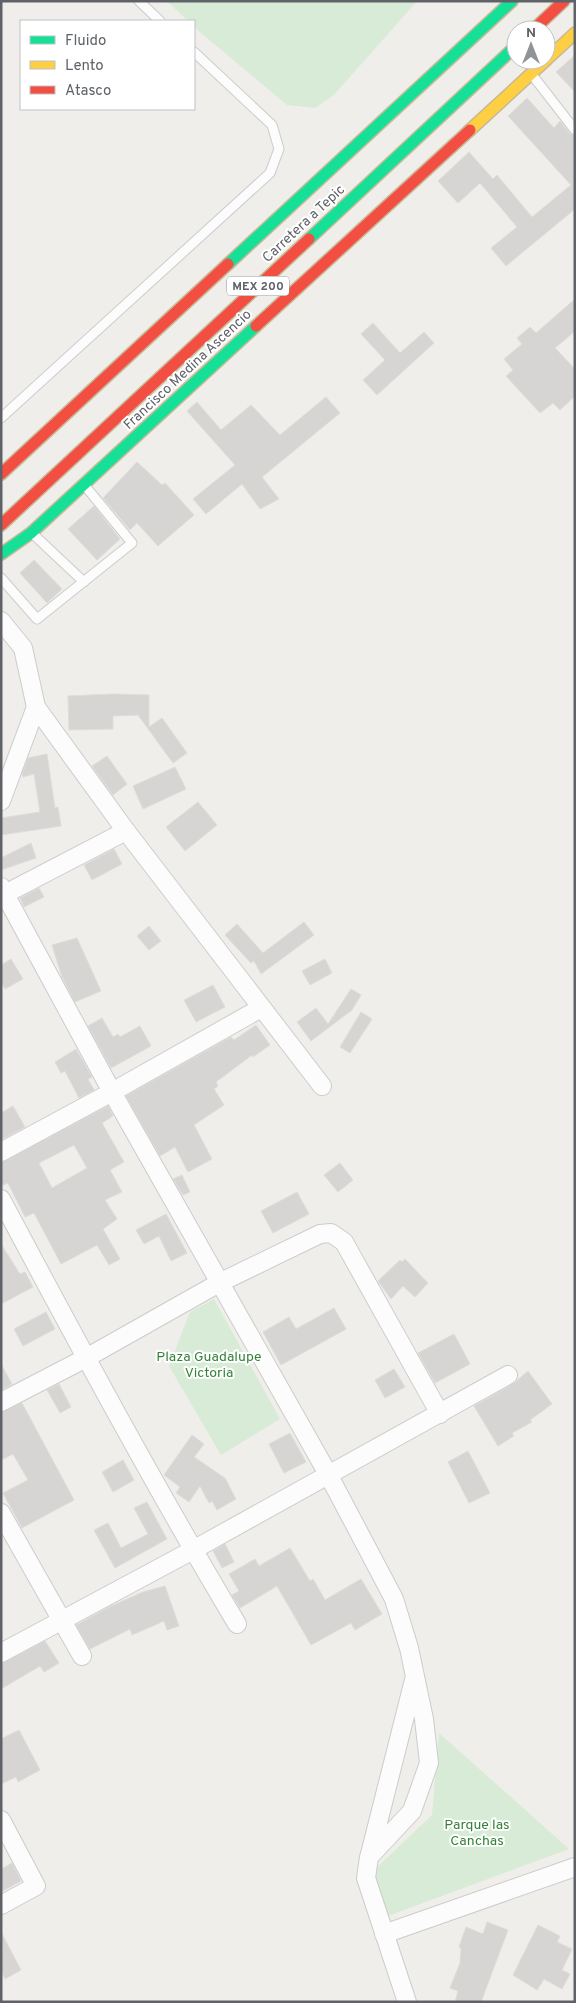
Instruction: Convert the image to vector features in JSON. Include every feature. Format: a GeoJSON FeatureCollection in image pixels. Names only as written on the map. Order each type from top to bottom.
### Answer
{"type":"FeatureCollection","features":[{"type":"Feature","properties":{"kind":"highway","name":"Carretera a Tepic"},"geometry":{"type":"LineString","coordinates":[[1,474],[512,1]]}},
{"type":"Feature","properties":{"kind":"highway"},"geometry":{"type":"LineString","coordinates":[[544,20],[564,1]]}},
{"type":"Feature","properties":{"kind":"highway","name":"Francisco Medina Ascencio"},"geometry":{"type":"LineString","coordinates":[[556,51],[575,33]]}},
{"type":"Feature","properties":{"kind":"highway","name":"Carretera a Tepic"},"geometry":{"type":"LineString","coordinates":[[1,525],[506,55]]}},
{"type":"Feature","properties":{"kind":"highway","name":"Francisco Medina Ascencio"},"geometry":{"type":"LineString","coordinates":[[1,554],[31,533],[534,70]]}},
{"type":"Feature","properties":{"kind":"highway"},"geometry":{"type":"LineString","coordinates":[[274,286],[292,254]]}},
{"type":"Feature","properties":{"kind":"highway"},"geometry":{"type":"LineString","coordinates":[[246,335],[265,303]]}},
{"type":"Feature","properties":{"kind":"street"},"geometry":{"type":"LineString","coordinates":[[1,622],[23,648],[36,707],[126,831],[322,1086]]}},
{"type":"Feature","properties":{"kind":"street"},"geometry":{"type":"LineString","coordinates":[[1,801],[36,707]]}},
{"type":"Feature","properties":{"kind":"street"},"geometry":{"type":"LineString","coordinates":[[126,831],[2,892],[112,1092],[328,1474],[394,1599],[409,1648],[424,1719],[429,1762],[412,1811],[369,1857]]}},
{"type":"Feature","properties":{"kind":"street"},"geometry":{"type":"LineString","coordinates":[[1,1152],[261,1008]]}},
{"type":"Feature","properties":{"kind":"street"},"geometry":{"type":"LineString","coordinates":[[1,1199],[86,1358],[193,1550],[237,1624]]}},
{"type":"Feature","properties":{"kind":"street"},"geometry":{"type":"LineString","coordinates":[[1,1402],[86,1358],[219,1283],[320,1234],[331,1233],[344,1242],[440,1414]]}},
{"type":"Feature","properties":{"kind":"street"},"geometry":{"type":"LineString","coordinates":[[1,1653],[193,1550],[508,1375]]}},
{"type":"Feature","properties":{"kind":"street"},"geometry":{"type":"LineString","coordinates":[[1,1513],[82,1656]]}},
{"type":"Feature","properties":{"kind":"street"},"geometry":{"type":"LineString","coordinates":[[407,2002],[366,1878],[369,1857],[415,1676]]}},
{"type":"Feature","properties":{"kind":"street"},"geometry":{"type":"LineString","coordinates":[[1,1820],[36,1886],[1,1905]]}},
{"type":"Feature","properties":{"kind":"street"},"geometry":{"type":"LineString","coordinates":[[384,1934],[575,1866]]}},
{"type":"Feature","properties":{"kind":"lane"},"geometry":{"type":"LineString","coordinates":[[139,1],[159,20]]}},
{"type":"Feature","properties":{"kind":"lane"},"geometry":{"type":"LineString","coordinates":[[1,418],[270,173],[279,149],[272,126],[195,53]]}},
{"type":"Feature","properties":{"kind":"lane"},"geometry":{"type":"LineString","coordinates":[[531,73],[575,130]]}},
{"type":"Feature","properties":{"kind":"lane"},"geometry":{"type":"LineString","coordinates":[[1,578],[37,619],[132,543],[84,484]]}},
{"type":"Feature","properties":{"kind":"lane"},"geometry":{"type":"LineString","coordinates":[[31,533],[84,582]]}},
{"type":"Feature","properties":{"kind":"green space"},"geometry":{"type":"Polygon","coordinates":[[[167,1],[417,1],[334,95],[315,108],[287,105],[195,28],[195,20],[187,20],[167,1]]]}},
{"type":"Feature","properties":{"kind":"green space","name":"Plaza Guadalupe Victoria"},"geometry":{"type":"Polygon","coordinates":[[[214,1299],[280,1419],[221,1455],[169,1366],[190,1312],[214,1299]]]}},
{"type":"Feature","properties":{"kind":"green space","name":"Parque las Canchas"},"geometry":{"type":"Polygon","coordinates":[[[439,1733],[569,1849],[388,1916],[371,1873],[432,1815],[439,1733]]]}},
{"type":"Feature","properties":{"kind":"building"},"geometry":{"type":"Polygon","coordinates":[[[575,55],[575,92],[556,72],[575,55]]]}},
{"type":"Feature","properties":{"kind":"building"},"geometry":{"type":"Polygon","coordinates":[[[527,98],[554,128],[560,121],[570,134],[575,136],[575,209],[506,266],[491,248],[517,227],[480,183],[458,203],[438,181],[469,152],[493,179],[497,175],[532,217],[571,185],[508,116],[527,98]]]}},
{"type":"Feature","properties":{"kind":"building"},"geometry":{"type":"Polygon","coordinates":[[[575,299],[575,331],[555,348],[575,369],[575,396],[560,410],[553,403],[540,413],[506,376],[513,370],[504,359],[522,344],[517,338],[530,327],[536,333],[575,299]]]}},
{"type":"Feature","properties":{"kind":"building"},"geometry":{"type":"Polygon","coordinates":[[[373,323],[400,353],[424,332],[434,343],[377,395],[363,380],[385,360],[361,334],[373,323]]]}},
{"type":"Feature","properties":{"kind":"building"},"geometry":{"type":"Polygon","coordinates":[[[326,397],[340,413],[262,477],[279,499],[260,509],[242,484],[206,514],[193,499],[235,465],[187,411],[197,402],[221,430],[251,405],[280,435],[326,397]]]}},
{"type":"Feature","properties":{"kind":"building"},"geometry":{"type":"Polygon","coordinates":[[[137,462],[162,485],[165,483],[194,515],[158,546],[137,523],[130,530],[103,498],[137,462]]]}},
{"type":"Feature","properties":{"kind":"building"},"geometry":{"type":"Polygon","coordinates":[[[94,506],[120,539],[97,560],[68,529],[94,506]]]}},
{"type":"Feature","properties":{"kind":"building"},"geometry":{"type":"Polygon","coordinates":[[[34,560],[62,589],[47,603],[20,573],[34,560]]]}},
{"type":"Feature","properties":{"kind":"building"},"geometry":{"type":"Polygon","coordinates":[[[149,695],[149,727],[162,718],[187,753],[173,763],[138,715],[113,716],[113,729],[69,730],[68,696],[149,695]]]}},
{"type":"Feature","properties":{"kind":"building"},"geometry":{"type":"Polygon","coordinates":[[[47,754],[55,808],[58,807],[61,826],[1,835],[1,818],[40,812],[34,774],[23,777],[22,774],[28,758],[47,754]]]}},
{"type":"Feature","properties":{"kind":"building"},"geometry":{"type":"Polygon","coordinates":[[[107,756],[127,784],[113,795],[92,766],[107,756]]]}},
{"type":"Feature","properties":{"kind":"building"},"geometry":{"type":"Polygon","coordinates":[[[175,767],[186,789],[143,809],[133,786],[175,767]]]}},
{"type":"Feature","properties":{"kind":"building"},"geometry":{"type":"Polygon","coordinates":[[[198,802],[217,825],[185,851],[166,827],[198,802]]]}},
{"type":"Feature","properties":{"kind":"building"},"geometry":{"type":"Polygon","coordinates":[[[31,843],[36,858],[1,870],[1,858],[31,843]]]}},
{"type":"Feature","properties":{"kind":"building"},"geometry":{"type":"Polygon","coordinates":[[[114,849],[122,864],[92,880],[84,865],[114,849]]]}},
{"type":"Feature","properties":{"kind":"building"},"geometry":{"type":"Polygon","coordinates":[[[39,888],[44,897],[24,907],[20,898],[39,888]]]}},
{"type":"Feature","properties":{"kind":"building"},"geometry":{"type":"Polygon","coordinates":[[[304,922],[314,935],[261,974],[254,961],[251,963],[225,935],[237,924],[263,953],[304,922]]]}},
{"type":"Feature","properties":{"kind":"building"},"geometry":{"type":"Polygon","coordinates":[[[149,926],[161,941],[149,950],[137,936],[149,926]]]}},
{"type":"Feature","properties":{"kind":"building"},"geometry":{"type":"Polygon","coordinates":[[[77,938],[101,991],[75,1002],[62,977],[52,945],[77,938]]]}},
{"type":"Feature","properties":{"kind":"building"},"geometry":{"type":"Polygon","coordinates":[[[11,959],[23,979],[5,989],[1,981],[1,965],[11,959]]]}},
{"type":"Feature","properties":{"kind":"building"},"geometry":{"type":"Polygon","coordinates":[[[325,959],[332,973],[310,985],[302,971],[325,959]]]}},
{"type":"Feature","properties":{"kind":"building"},"geometry":{"type":"Polygon","coordinates":[[[213,985],[225,1007],[196,1022],[184,1000],[213,985]]]}},
{"type":"Feature","properties":{"kind":"building"},"geometry":{"type":"Polygon","coordinates":[[[351,989],[361,995],[352,1010],[311,1041],[297,1022],[316,1008],[328,1024],[351,989]]]}},
{"type":"Feature","properties":{"kind":"building"},"geometry":{"type":"Polygon","coordinates":[[[361,1012],[372,1019],[350,1053],[340,1047],[361,1012]]]}},
{"type":"Feature","properties":{"kind":"building"},"geometry":{"type":"Polygon","coordinates":[[[102,1018],[113,1037],[118,1034],[120,1037],[140,1026],[151,1046],[111,1068],[88,1026],[102,1018]]]}},
{"type":"Feature","properties":{"kind":"building"},"geometry":{"type":"Polygon","coordinates":[[[256,1025],[270,1045],[253,1057],[252,1055],[216,1082],[218,1086],[214,1089],[224,1105],[194,1125],[212,1159],[188,1172],[175,1147],[160,1156],[126,1096],[231,1037],[234,1040],[256,1025]]]}},
{"type":"Feature","properties":{"kind":"building"},"geometry":{"type":"Polygon","coordinates":[[[76,1049],[92,1077],[88,1079],[94,1090],[79,1098],[65,1071],[61,1073],[55,1062],[76,1049]]]}},
{"type":"Feature","properties":{"kind":"building"},"geometry":{"type":"Polygon","coordinates":[[[13,1106],[25,1127],[1,1140],[1,1113],[13,1106]]]}},
{"type":"Feature","properties":{"kind":"building"},"geometry":{"type":"Polygon","coordinates":[[[108,1106],[113,1116],[102,1123],[124,1162],[110,1170],[122,1192],[105,1200],[117,1219],[103,1229],[120,1259],[109,1265],[97,1245],[61,1264],[34,1213],[25,1217],[8,1183],[1,1186],[1,1163],[108,1106]],[[74,1145],[39,1163],[52,1188],[87,1168],[74,1145]]]}},
{"type":"Feature","properties":{"kind":"building"},"geometry":{"type":"Polygon","coordinates":[[[340,1163],[353,1180],[338,1192],[324,1175],[340,1163]]]}},
{"type":"Feature","properties":{"kind":"building"},"geometry":{"type":"Polygon","coordinates":[[[182,1175],[190,1192],[183,1195],[173,1179],[182,1175]]]}},
{"type":"Feature","properties":{"kind":"building"},"geometry":{"type":"Polygon","coordinates":[[[297,1192],[309,1214],[273,1233],[261,1211],[297,1192]]]}},
{"type":"Feature","properties":{"kind":"building"},"geometry":{"type":"Polygon","coordinates":[[[166,1214],[187,1253],[171,1261],[159,1236],[144,1244],[136,1230],[166,1214]]]}},
{"type":"Feature","properties":{"kind":"building"},"geometry":{"type":"Polygon","coordinates":[[[1,1244],[20,1274],[25,1272],[33,1287],[1,1304],[1,1244]]]}},
{"type":"Feature","properties":{"kind":"building"},"geometry":{"type":"Polygon","coordinates":[[[405,1259],[428,1283],[415,1297],[403,1286],[391,1299],[378,1281],[400,1260],[402,1262],[405,1259]]]}},
{"type":"Feature","properties":{"kind":"building"},"geometry":{"type":"Polygon","coordinates":[[[334,1308],[346,1329],[281,1365],[263,1332],[289,1317],[296,1329],[334,1308]]]}},
{"type":"Feature","properties":{"kind":"building"},"geometry":{"type":"Polygon","coordinates":[[[46,1312],[55,1329],[23,1346],[14,1329],[46,1312]]]}},
{"type":"Feature","properties":{"kind":"building"},"geometry":{"type":"Polygon","coordinates":[[[454,1334],[470,1364],[435,1383],[418,1353],[454,1334]]]}},
{"type":"Feature","properties":{"kind":"building"},"geometry":{"type":"Polygon","coordinates":[[[1,1364],[12,1384],[1,1390],[1,1364]]]}},
{"type":"Feature","properties":{"kind":"building"},"geometry":{"type":"Polygon","coordinates":[[[394,1369],[405,1387],[385,1398],[375,1380],[394,1369]]]}},
{"type":"Feature","properties":{"kind":"building"},"geometry":{"type":"Polygon","coordinates":[[[528,1371],[552,1404],[530,1420],[532,1422],[512,1433],[514,1436],[498,1446],[474,1406],[513,1384],[528,1371]]]}},
{"type":"Feature","properties":{"kind":"building"},"geometry":{"type":"Polygon","coordinates":[[[59,1384],[71,1407],[60,1413],[47,1390],[59,1384]]]}},
{"type":"Feature","properties":{"kind":"building"},"geometry":{"type":"Polygon","coordinates":[[[22,1403],[74,1500],[22,1528],[3,1493],[28,1480],[13,1454],[1,1460],[1,1413],[22,1403]]]}},
{"type":"Feature","properties":{"kind":"building"},"geometry":{"type":"Polygon","coordinates":[[[290,1433],[306,1462],[284,1473],[269,1444],[290,1433]]]}},
{"type":"Feature","properties":{"kind":"building"},"geometry":{"type":"Polygon","coordinates":[[[192,1435],[204,1444],[194,1457],[225,1478],[236,1499],[217,1510],[212,1501],[209,1503],[200,1486],[189,1502],[176,1493],[180,1487],[164,1475],[192,1435]]]}},
{"type":"Feature","properties":{"kind":"building"},"geometry":{"type":"Polygon","coordinates":[[[468,1451],[490,1493],[469,1503],[448,1462],[468,1451]]]}},
{"type":"Feature","properties":{"kind":"building"},"geometry":{"type":"Polygon","coordinates":[[[123,1460],[134,1480],[113,1492],[102,1472],[123,1460]]]}},
{"type":"Feature","properties":{"kind":"building"},"geometry":{"type":"Polygon","coordinates":[[[147,1502],[167,1539],[115,1568],[94,1530],[108,1523],[121,1548],[148,1534],[134,1508],[147,1502]]]}},
{"type":"Feature","properties":{"kind":"building"},"geometry":{"type":"Polygon","coordinates":[[[225,1544],[234,1562],[222,1568],[213,1551],[225,1544]]]}},
{"type":"Feature","properties":{"kind":"building"},"geometry":{"type":"Polygon","coordinates":[[[290,1548],[310,1581],[313,1579],[325,1600],[361,1579],[382,1614],[355,1630],[351,1623],[311,1645],[277,1586],[240,1608],[232,1595],[239,1591],[229,1574],[255,1559],[259,1566],[290,1548]]]}},
{"type":"Feature","properties":{"kind":"building"},"geometry":{"type":"Polygon","coordinates":[[[165,1586],[179,1626],[167,1630],[164,1621],[132,1635],[130,1629],[90,1649],[76,1625],[111,1606],[143,1592],[165,1586]]]}},
{"type":"Feature","properties":{"kind":"building"},"geometry":{"type":"Polygon","coordinates":[[[45,1641],[59,1663],[44,1672],[40,1666],[1,1689],[1,1664],[45,1641]]]}},
{"type":"Feature","properties":{"kind":"building"},"geometry":{"type":"Polygon","coordinates":[[[19,1730],[40,1770],[18,1782],[16,1777],[1,1784],[1,1739],[19,1730]]]}},
{"type":"Feature","properties":{"kind":"building"},"geometry":{"type":"Polygon","coordinates":[[[12,1863],[21,1881],[1,1892],[1,1869],[12,1863]]]}},
{"type":"Feature","properties":{"kind":"building"},"geometry":{"type":"Polygon","coordinates":[[[487,1922],[508,1930],[481,2002],[455,2002],[458,1991],[450,1988],[460,1963],[461,1948],[459,1947],[466,1927],[483,1934],[487,1922]]]}},
{"type":"Feature","properties":{"kind":"building"},"geometry":{"type":"Polygon","coordinates":[[[538,1925],[560,1936],[557,1942],[572,1949],[562,1970],[570,1974],[562,1989],[544,1979],[537,1990],[513,1975],[538,1925]]]}},
{"type":"Feature","properties":{"kind":"building"},"geometry":{"type":"Polygon","coordinates":[[[1,1932],[21,1970],[5,1979],[1,1971],[1,1932]]]}},
{"type":"Feature","properties":{"kind":"traffic: fast"},"geometry":{"type":"LineString","coordinates":[[228,264],[512,1]]}},
{"type":"Feature","properties":{"kind":"traffic: fast"},"geometry":{"type":"LineString","coordinates":[[309,239],[506,55]]}},
{"type":"Feature","properties":{"kind":"traffic: fast"},"geometry":{"type":"LineString","coordinates":[[1,554],[31,533],[256,326]]}},
{"type":"Feature","properties":{"kind":"traffic: slow"},"geometry":{"type":"LineString","coordinates":[[556,51],[575,33]]}},
{"type":"Feature","properties":{"kind":"traffic: slow"},"geometry":{"type":"LineString","coordinates":[[470,130],[535,70]]}},
{"type":"Feature","properties":{"kind":"traffic: jam"},"geometry":{"type":"LineString","coordinates":[[544,20],[564,1]]}},
{"type":"Feature","properties":{"kind":"traffic: jam"},"geometry":{"type":"LineString","coordinates":[[256,326],[470,130]]}},
{"type":"Feature","properties":{"kind":"traffic: jam"},"geometry":{"type":"LineString","coordinates":[[1,525],[309,239]]}},
{"type":"Feature","properties":{"kind":"traffic: jam"},"geometry":{"type":"LineString","coordinates":[[1,474],[228,264]]}}]}
